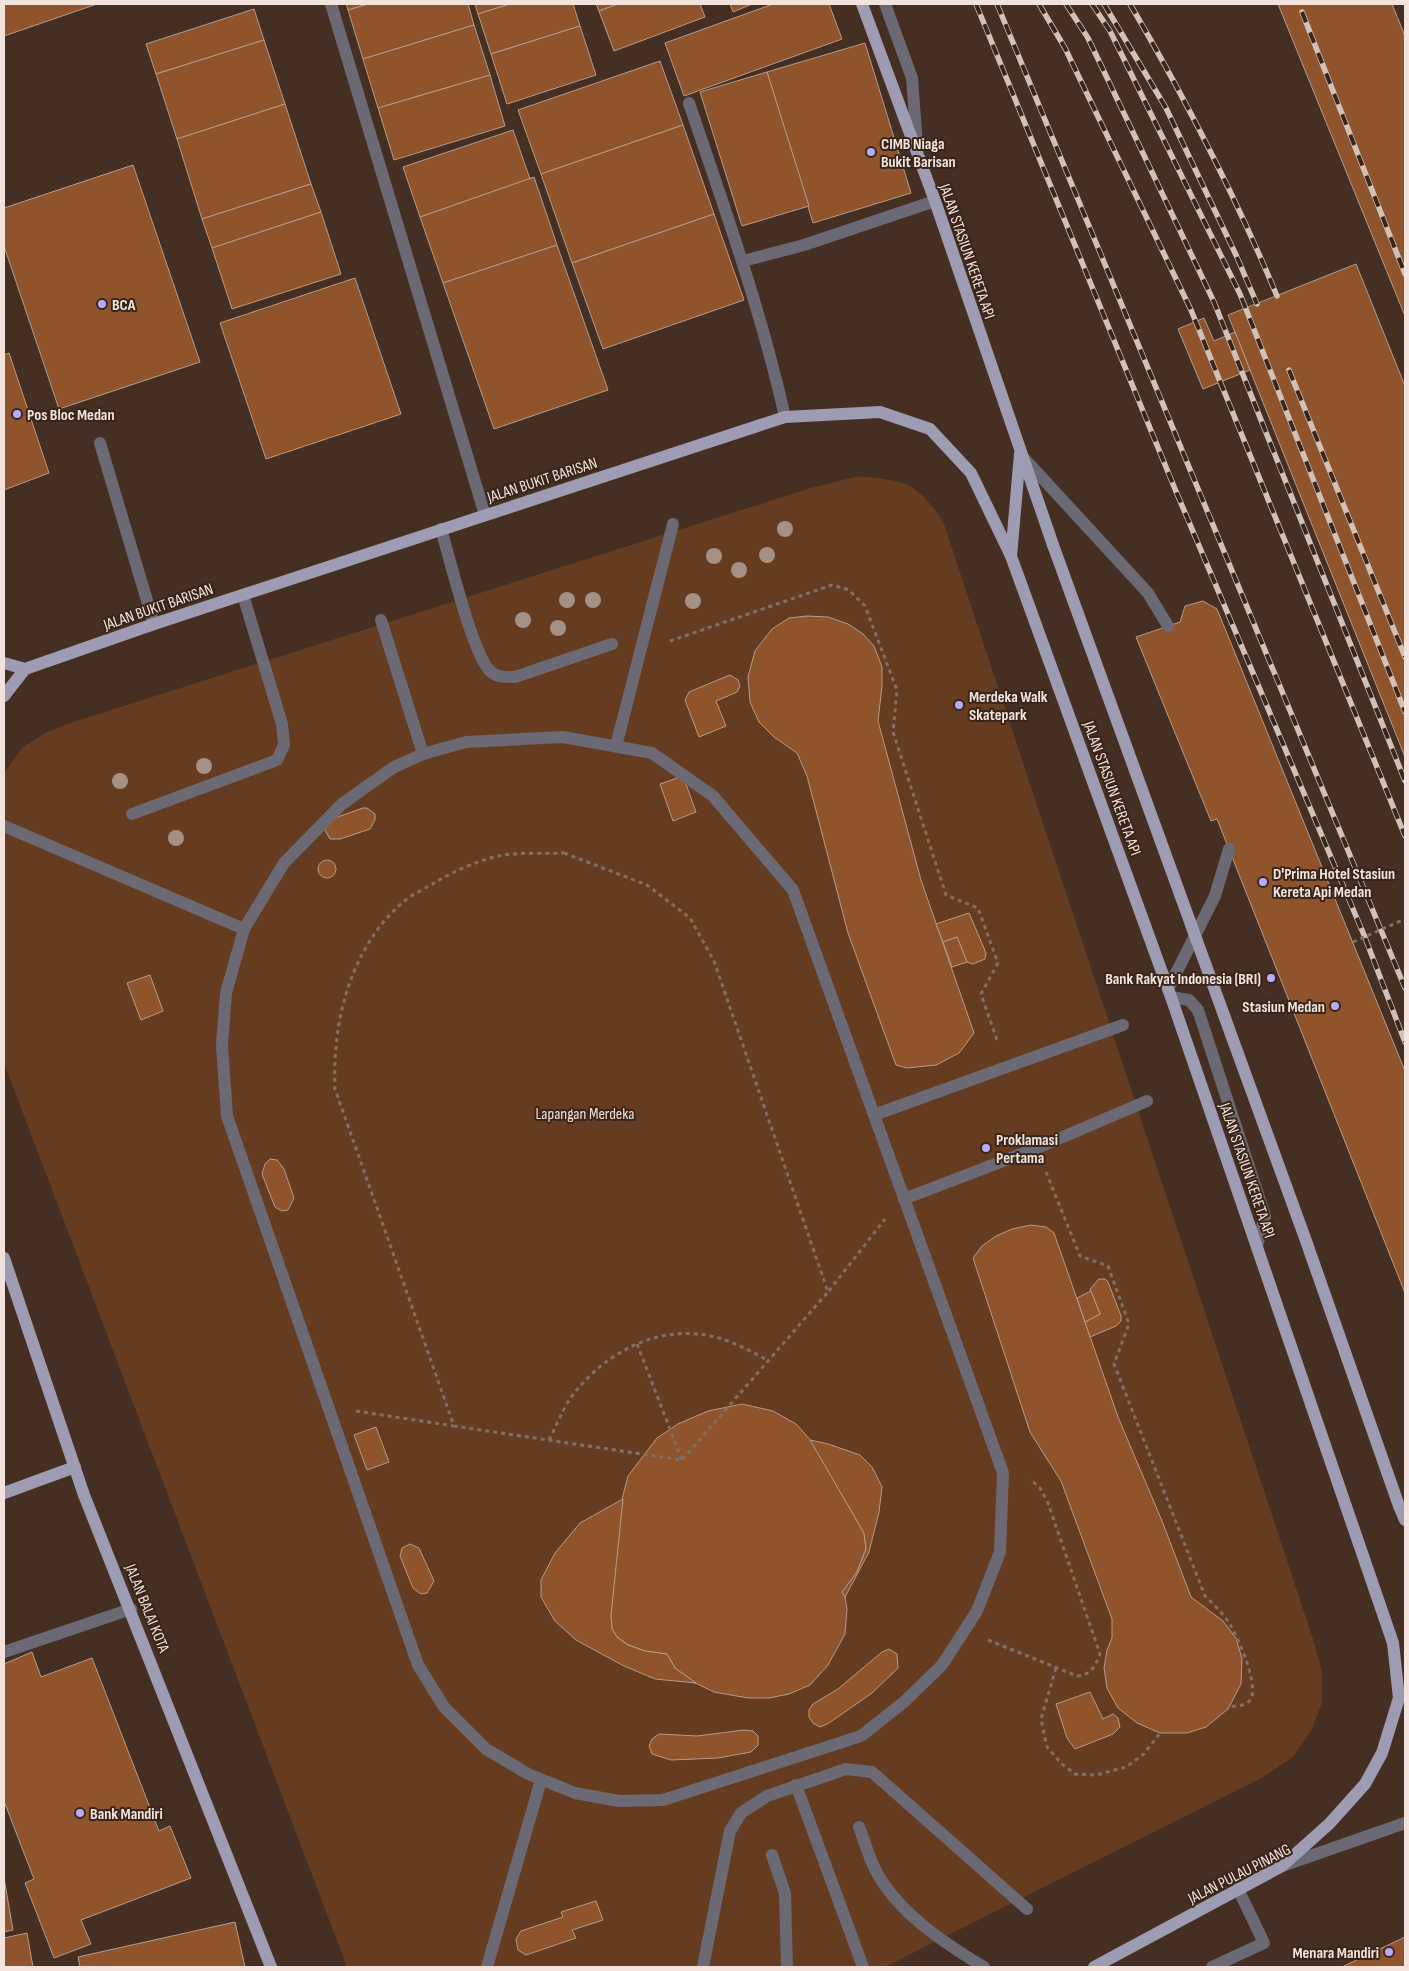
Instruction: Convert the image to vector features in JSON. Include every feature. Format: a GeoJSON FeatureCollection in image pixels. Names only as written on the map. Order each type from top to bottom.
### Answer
{"type":"FeatureCollection","features":[{"type":"Feature","properties":{"kind":"main road","name":"JALAN STASIUN KERETA API"},"geometry":{"type":"LineString","coordinates":[[862,4],[934,201],[1020,454],[1305,1238],[1405,1520]]}},
{"type":"Feature","properties":{"kind":"main road","name":"JALAN BUKIT BARISAN"},"geometry":{"type":"LineString","coordinates":[[25,669],[485,514],[785,417],[880,412],[930,429],[971,473],[1011,556]]}},
{"type":"Feature","properties":{"kind":"main road","name":"JALAN STASIUN KERETA API"},"geometry":{"type":"LineString","coordinates":[[1020,454],[1011,556],[1170,993],[1393,1643],[1399,1698],[1382,1753],[1365,1784],[1329,1824],[1282,1866]]}},
{"type":"Feature","properties":{"kind":"main road"},"geometry":{"type":"LineString","coordinates":[[4,663],[25,669],[4,696]]}},
{"type":"Feature","properties":{"kind":"main road","name":"JALAN BALAI KOTA"},"geometry":{"type":"LineString","coordinates":[[4,1258],[75,1467],[271,1967]]}},
{"type":"Feature","properties":{"kind":"main road"},"geometry":{"type":"LineString","coordinates":[[4,1493],[75,1467]]}},
{"type":"Feature","properties":{"kind":"main road","name":"JALAN PULAU PINANG"},"geometry":{"type":"LineString","coordinates":[[1094,1967],[1282,1866]]}},
{"type":"Feature","properties":{"kind":"street"},"geometry":{"type":"LineString","coordinates":[[331,4],[485,514]]}},
{"type":"Feature","properties":{"kind":"street"},"geometry":{"type":"LineString","coordinates":[[885,4],[912,78],[917,154]]}},
{"type":"Feature","properties":{"kind":"street"},"geometry":{"type":"LineString","coordinates":[[689,103],[743,261],[776,376],[785,417]]}},
{"type":"Feature","properties":{"kind":"street"},"geometry":{"type":"LineString","coordinates":[[743,261],[804,245],[934,201]]}},
{"type":"Feature","properties":{"kind":"street"},"geometry":{"type":"LineString","coordinates":[[100,443],[154,624]]}},
{"type":"Feature","properties":{"kind":"street"},"geometry":{"type":"LineString","coordinates":[[1020,454],[1148,594],[1168,626]]}},
{"type":"Feature","properties":{"kind":"street"},"geometry":{"type":"LineString","coordinates":[[616,746],[673,524]]}},
{"type":"Feature","properties":{"kind":"street"},"geometry":{"type":"LineString","coordinates":[[441,529],[475,642],[483,663],[491,672],[501,677],[515,677],[612,644]]}},
{"type":"Feature","properties":{"kind":"street"},"geometry":{"type":"LineString","coordinates":[[132,814],[277,760],[284,745],[282,724],[243,595]]}},
{"type":"Feature","properties":{"kind":"street"},"geometry":{"type":"LineString","coordinates":[[381,620],[422,754]]}},
{"type":"Feature","properties":{"kind":"street"},"geometry":{"type":"LineString","coordinates":[[563,737],[652,752],[713,796],[793,890],[1003,1473],[1000,1552],[977,1611],[942,1665],[904,1702],[861,1736],[664,1800],[619,1801],[575,1793],[541,1780],[486,1748],[444,1707],[418,1665],[227,1116],[222,1045],[226,993],[244,929],[284,863],[342,804],[394,767],[422,754],[466,742],[563,737]]}},
{"type":"Feature","properties":{"kind":"street"},"geometry":{"type":"LineString","coordinates":[[4,826],[244,929]]}},
{"type":"Feature","properties":{"kind":"street"},"geometry":{"type":"LineString","coordinates":[[1229,849],[1215,896],[1170,993],[1189,1000],[1198,1010],[1265,1216],[1257,1246]]}},
{"type":"Feature","properties":{"kind":"street"},"geometry":{"type":"LineString","coordinates":[[874,1115],[1123,1025]]}},
{"type":"Feature","properties":{"kind":"street"},"geometry":{"type":"LineString","coordinates":[[904,1198],[1037,1148],[1147,1101]]}},
{"type":"Feature","properties":{"kind":"street"},"geometry":{"type":"LineString","coordinates":[[4,1652],[130,1609]]}},
{"type":"Feature","properties":{"kind":"street"},"geometry":{"type":"LineString","coordinates":[[703,1967],[730,1831],[741,1813],[767,1796],[846,1769],[872,1772],[1027,1909]]}},
{"type":"Feature","properties":{"kind":"street"},"geometry":{"type":"LineString","coordinates":[[487,1967],[541,1780]]}},
{"type":"Feature","properties":{"kind":"street"},"geometry":{"type":"LineString","coordinates":[[796,1785],[863,1967]]}},
{"type":"Feature","properties":{"kind":"street","name":"JALAN PULAU PINANG"},"geometry":{"type":"LineString","coordinates":[[1282,1866],[1405,1823]]}},
{"type":"Feature","properties":{"kind":"street"},"geometry":{"type":"LineString","coordinates":[[859,1827],[874,1868],[918,1922],[949,1946],[984,1967]]}},
{"type":"Feature","properties":{"kind":"street"},"geometry":{"type":"LineString","coordinates":[[772,1855],[784,1893],[786,1967]]}},
{"type":"Feature","properties":{"kind":"street"},"geometry":{"type":"LineString","coordinates":[[1212,1967],[1264,1943],[1238,1889]]}},
{"type":"Feature","properties":{"kind":"path"},"geometry":{"type":"LineString","coordinates":[[641,651],[832,585],[849,590],[865,606],[897,690],[893,732],[946,895],[978,908],[998,963],[981,994],[1006,1067]]}},
{"type":"Feature","properties":{"kind":"path"},"geometry":{"type":"LineString","coordinates":[[454,1426],[335,1089],[334,1060],[344,1002],[355,967],[374,932],[403,902],[450,873],[503,855],[564,854],[647,885],[690,918],[714,960],[828,1292]]}},
{"type":"Feature","properties":{"kind":"path"},"geometry":{"type":"LineString","coordinates":[[1352,942],[1405,919]]}},
{"type":"Feature","properties":{"kind":"path"},"geometry":{"type":"LineString","coordinates":[[1037,1148],[1080,1256],[1108,1266],[1129,1324],[1114,1364],[1205,1596],[1230,1625],[1252,1678],[1252,1696],[1249,1701],[1238,1707],[1230,1706]]}},
{"type":"Feature","properties":{"kind":"path"},"geometry":{"type":"LineString","coordinates":[[682,1460],[828,1292],[904,1198]]}},
{"type":"Feature","properties":{"kind":"path"},"geometry":{"type":"LineString","coordinates":[[549,1440],[572,1396],[611,1358],[637,1344],[665,1335],[698,1334],[740,1345],[769,1361]]}},
{"type":"Feature","properties":{"kind":"path"},"geometry":{"type":"LineString","coordinates":[[637,1344],[682,1460]]}},
{"type":"Feature","properties":{"kind":"path"},"geometry":{"type":"LineString","coordinates":[[328,1407],[682,1460]]}},
{"type":"Feature","properties":{"kind":"path"},"geometry":{"type":"LineString","coordinates":[[965,1630],[1076,1676],[1085,1676],[1095,1668],[1100,1654],[1048,1503],[1040,1488],[995,1449]]}},
{"type":"Feature","properties":{"kind":"path"},"geometry":{"type":"LineString","coordinates":[[1056,1668],[1042,1719],[1047,1747],[1062,1764],[1075,1774],[1096,1776],[1126,1767],[1144,1754],[1160,1733]]}},
{"type":"Feature","properties":{"kind":"green space","name":"Lapangan Merdeka"},"geometry":{"type":"Polygon","coordinates":[[[859,476],[908,485],[924,498],[943,521],[1313,1639],[1322,1671],[1322,1703],[1311,1731],[1293,1757],[1263,1777],[885,1967],[347,1967],[4,1063],[4,773],[23,747],[47,732],[70,723],[811,488],[859,476]]]}},
{"type":"Feature","properties":{"kind":"building"},"geometry":{"type":"Polygon","coordinates":[[[4,4],[97,4],[4,36],[4,4]]]}},
{"type":"Feature","properties":{"kind":"building"},"geometry":{"type":"Polygon","coordinates":[[[346,4],[368,4],[348,10],[346,4]]]}},
{"type":"Feature","properties":{"kind":"building"},"geometry":{"type":"Polygon","coordinates":[[[368,4],[468,4],[474,25],[363,59],[348,10],[368,4]]]}},
{"type":"Feature","properties":{"kind":"building"},"geometry":{"type":"Polygon","coordinates":[[[475,4],[510,4],[478,14],[475,4]]]}},
{"type":"Feature","properties":{"kind":"building"},"geometry":{"type":"Polygon","coordinates":[[[510,4],[573,4],[580,26],[491,54],[478,14],[510,4]]]}},
{"type":"Feature","properties":{"kind":"building"},"geometry":{"type":"Polygon","coordinates":[[[596,4],[618,4],[599,11],[596,4]]]}},
{"type":"Feature","properties":{"kind":"building"},"geometry":{"type":"Polygon","coordinates":[[[618,4],[700,4],[705,17],[614,51],[599,11],[618,4]]]}},
{"type":"Feature","properties":{"kind":"building"},"geometry":{"type":"Polygon","coordinates":[[[730,4],[752,4],[733,12],[730,4]]]}},
{"type":"Feature","properties":{"kind":"building"},"geometry":{"type":"Polygon","coordinates":[[[773,4],[829,4],[842,39],[684,96],[665,43],[773,4]]]}},
{"type":"Feature","properties":{"kind":"building"},"geometry":{"type":"Polygon","coordinates":[[[1278,4],[1392,4],[1405,36],[1405,316],[1278,4]]]}},
{"type":"Feature","properties":{"kind":"building"},"geometry":{"type":"Polygon","coordinates":[[[254,9],[264,40],[156,74],[146,44],[254,9]]]}},
{"type":"Feature","properties":{"kind":"building"},"geometry":{"type":"Polygon","coordinates":[[[474,25],[490,75],[378,108],[363,59],[474,25]]]}},
{"type":"Feature","properties":{"kind":"building"},"geometry":{"type":"Polygon","coordinates":[[[580,26],[596,75],[507,104],[491,54],[580,26]]]}},
{"type":"Feature","properties":{"kind":"building"},"geometry":{"type":"Polygon","coordinates":[[[264,40],[285,104],[177,139],[156,74],[264,40]]]}},
{"type":"Feature","properties":{"kind":"building"},"geometry":{"type":"Polygon","coordinates":[[[865,43],[911,193],[813,223],[767,72],[865,43]]]}},
{"type":"Feature","properties":{"kind":"building"},"geometry":{"type":"Polygon","coordinates":[[[660,61],[683,125],[541,174],[518,110],[660,61]]]}},
{"type":"Feature","properties":{"kind":"building"},"geometry":{"type":"Polygon","coordinates":[[[767,72],[809,206],[742,226],[700,92],[767,72]]]}},
{"type":"Feature","properties":{"kind":"building"},"geometry":{"type":"Polygon","coordinates":[[[490,75],[505,126],[394,160],[378,108],[490,75]]]}},
{"type":"Feature","properties":{"kind":"building"},"geometry":{"type":"Polygon","coordinates":[[[285,104],[311,184],[202,219],[177,139],[285,104]]]}},
{"type":"Feature","properties":{"kind":"building"},"geometry":{"type":"Polygon","coordinates":[[[683,125],[714,214],[572,263],[541,174],[683,125]]]}},
{"type":"Feature","properties":{"kind":"building"},"geometry":{"type":"Polygon","coordinates":[[[513,130],[530,179],[420,217],[403,167],[513,130]]]}},
{"type":"Feature","properties":{"kind":"building","name":"BCA"},"geometry":{"type":"Polygon","coordinates":[[[133,165],[200,362],[59,409],[4,246],[4,208],[133,165]]]}},
{"type":"Feature","properties":{"kind":"building"},"geometry":{"type":"Polygon","coordinates":[[[534,177],[557,245],[443,283],[420,217],[534,177]]]}},
{"type":"Feature","properties":{"kind":"building"},"geometry":{"type":"Polygon","coordinates":[[[311,184],[321,212],[212,248],[202,219],[311,184]]]}},
{"type":"Feature","properties":{"kind":"building"},"geometry":{"type":"Polygon","coordinates":[[[321,212],[341,274],[232,309],[212,248],[321,212]]]}},
{"type":"Feature","properties":{"kind":"building"},"geometry":{"type":"Polygon","coordinates":[[[714,214],[744,300],[603,349],[572,263],[714,214]]]}},
{"type":"Feature","properties":{"kind":"building"},"geometry":{"type":"Polygon","coordinates":[[[557,245],[608,390],[494,429],[443,283],[557,245]]]}},
{"type":"Feature","properties":{"kind":"building"},"geometry":{"type":"Polygon","coordinates":[[[1356,264],[1405,386],[1405,757],[1228,315],[1356,264]]]}},
{"type":"Feature","properties":{"kind":"building"},"geometry":{"type":"Polygon","coordinates":[[[355,278],[401,414],[266,459],[220,323],[355,278]]]}},
{"type":"Feature","properties":{"kind":"building"},"geometry":{"type":"Polygon","coordinates":[[[1204,318],[1214,341],[1235,332],[1250,370],[1203,389],[1178,329],[1204,318]]]}},
{"type":"Feature","properties":{"kind":"building","name":"Pos Bloc Medan"},"geometry":{"type":"Polygon","coordinates":[[[9,353],[49,473],[4,490],[4,355],[9,353]]]}},
{"type":"Feature","properties":{"kind":"building","name":"Stasiun Medan"},"geometry":{"type":"Polygon","coordinates":[[[1203,601],[1217,609],[1405,1071],[1405,1293],[1217,819],[1211,821],[1136,637],[1180,622],[1185,606],[1203,601]]]}},
{"type":"Feature","properties":{"kind":"building"},"geometry":{"type":"Polygon","coordinates":[[[807,616],[828,617],[848,624],[863,634],[874,646],[882,667],[878,721],[921,880],[974,1033],[959,1053],[936,1065],[907,1068],[896,1065],[848,933],[807,776],[797,753],[774,737],[759,722],[750,702],[748,677],[755,651],[772,629],[789,618],[807,616]]]}},
{"type":"Feature","properties":{"kind":"building"},"geometry":{"type":"Polygon","coordinates":[[[730,675],[738,680],[740,686],[737,692],[716,701],[726,726],[699,737],[685,700],[689,692],[730,675]]]}},
{"type":"Feature","properties":{"kind":"building"},"geometry":{"type":"Polygon","coordinates":[[[683,776],[696,812],[673,821],[660,784],[683,776]]]}},
{"type":"Feature","properties":{"kind":"building"},"geometry":{"type":"Polygon","coordinates":[[[367,808],[375,814],[375,820],[370,829],[340,839],[330,839],[325,830],[332,819],[367,808]]]}},
{"type":"Feature","properties":{"kind":"building"},"geometry":{"type":"Polygon","coordinates":[[[327,860],[333,863],[336,869],[333,875],[327,878],[321,875],[318,869],[321,863],[327,860]]]}},
{"type":"Feature","properties":{"kind":"building"},"geometry":{"type":"Polygon","coordinates":[[[969,913],[986,953],[985,959],[973,964],[967,962],[957,937],[943,942],[936,924],[969,913]]]}},
{"type":"Feature","properties":{"kind":"building"},"geometry":{"type":"Polygon","coordinates":[[[957,937],[967,962],[952,967],[943,942],[957,937]]]}},
{"type":"Feature","properties":{"kind":"building"},"geometry":{"type":"Polygon","coordinates":[[[150,975],[163,1011],[141,1020],[127,983],[150,975]]]}},
{"type":"Feature","properties":{"kind":"building"},"geometry":{"type":"Polygon","coordinates":[[[270,1159],[277,1160],[284,1169],[294,1198],[288,1210],[282,1211],[275,1207],[262,1174],[265,1164],[270,1159]]]}},
{"type":"Feature","properties":{"kind":"building"},"geometry":{"type":"Polygon","coordinates":[[[1031,1225],[1046,1227],[1054,1233],[1118,1417],[1162,1521],[1191,1597],[1223,1621],[1236,1638],[1242,1659],[1241,1684],[1228,1709],[1206,1727],[1187,1733],[1160,1733],[1137,1723],[1118,1708],[1107,1688],[1104,1668],[1107,1650],[1112,1638],[1112,1619],[1061,1481],[1030,1432],[973,1258],[982,1246],[996,1236],[1012,1229],[1031,1225]]]}},
{"type":"Feature","properties":{"kind":"building"},"geometry":{"type":"Polygon","coordinates":[[[1099,1279],[1105,1279],[1108,1282],[1121,1316],[1121,1321],[1116,1326],[1090,1337],[1085,1322],[1100,1314],[1090,1289],[1099,1279]]]}},
{"type":"Feature","properties":{"kind":"building"},"geometry":{"type":"Polygon","coordinates":[[[1091,1291],[1100,1314],[1085,1322],[1077,1298],[1091,1291]]]}},
{"type":"Feature","properties":{"kind":"building"},"geometry":{"type":"Polygon","coordinates":[[[742,1404],[773,1411],[796,1424],[813,1443],[864,1533],[866,1549],[857,1572],[844,1591],[847,1609],[845,1634],[828,1665],[810,1685],[789,1694],[769,1698],[748,1698],[714,1692],[689,1680],[675,1668],[667,1654],[645,1651],[628,1645],[617,1637],[612,1629],[611,1615],[620,1507],[628,1476],[657,1438],[678,1424],[708,1411],[742,1404]]]}},
{"type":"Feature","properties":{"kind":"building"},"geometry":{"type":"Polygon","coordinates":[[[376,1427],[389,1462],[367,1470],[354,1435],[376,1427]]]}},
{"type":"Feature","properties":{"kind":"building"},"geometry":{"type":"Polygon","coordinates":[[[810,1440],[860,1455],[872,1467],[882,1487],[879,1512],[869,1552],[845,1597],[842,1592],[857,1572],[866,1549],[864,1533],[810,1440]]]}},
{"type":"Feature","properties":{"kind":"building"},"geometry":{"type":"Polygon","coordinates":[[[623,1499],[611,1615],[612,1629],[617,1637],[628,1645],[645,1651],[667,1654],[675,1668],[696,1683],[655,1679],[622,1665],[576,1640],[555,1621],[541,1597],[541,1580],[555,1553],[580,1523],[623,1499]]]}},
{"type":"Feature","properties":{"kind":"building"},"geometry":{"type":"Polygon","coordinates":[[[410,1544],[419,1548],[434,1581],[427,1593],[421,1594],[413,1588],[400,1556],[402,1548],[410,1544]]]}},
{"type":"Feature","properties":{"kind":"building"},"geometry":{"type":"Polygon","coordinates":[[[889,1649],[897,1654],[898,1668],[872,1693],[829,1723],[820,1727],[813,1723],[809,1717],[809,1710],[813,1704],[838,1689],[882,1652],[889,1649]]]}},
{"type":"Feature","properties":{"kind":"building","name":"Bank Mandiri"},"geometry":{"type":"Polygon","coordinates":[[[32,1652],[41,1677],[92,1658],[159,1831],[170,1826],[191,1878],[81,1920],[91,1944],[54,1958],[25,1883],[34,1879],[4,1801],[4,1664],[32,1652]]]}},
{"type":"Feature","properties":{"kind":"building"},"geometry":{"type":"Polygon","coordinates":[[[1090,1692],[1103,1719],[1113,1714],[1118,1718],[1120,1727],[1113,1734],[1075,1749],[1067,1738],[1056,1704],[1090,1692]]]}},
{"type":"Feature","properties":{"kind":"building"},"geometry":{"type":"Polygon","coordinates":[[[744,1730],[753,1731],[758,1736],[758,1745],[751,1752],[718,1758],[671,1760],[652,1754],[649,1746],[652,1739],[659,1734],[697,1736],[744,1730]]]}},
{"type":"Feature","properties":{"kind":"building"},"geometry":{"type":"Polygon","coordinates":[[[4,1878],[13,1930],[4,1932],[4,1878]]]}},
{"type":"Feature","properties":{"kind":"building"},"geometry":{"type":"Polygon","coordinates":[[[596,1901],[603,1920],[572,1930],[576,1938],[526,1955],[518,1950],[516,1939],[521,1931],[563,1917],[561,1912],[596,1901]]]}},
{"type":"Feature","properties":{"kind":"building"},"geometry":{"type":"Polygon","coordinates":[[[235,1922],[245,1967],[80,1967],[78,1957],[235,1922]]]}},
{"type":"Feature","properties":{"kind":"building"},"geometry":{"type":"Polygon","coordinates":[[[27,1933],[33,1967],[4,1967],[4,1938],[27,1933]]]}},
{"type":"Feature","properties":{"kind":"building","name":"Menara Mandiri"},"geometry":{"type":"Polygon","coordinates":[[[1405,1937],[1405,1967],[1342,1967],[1405,1937]]]}},
{"type":"Feature","properties":{"kind":"railway"},"geometry":{"type":"LineString","coordinates":[[976,4],[1175,489],[1364,935],[1405,1042]]}},
{"type":"Feature","properties":{"kind":"railway"},"geometry":{"type":"LineString","coordinates":[[997,4],[1405,988]]}},
{"type":"Feature","properties":{"kind":"railway"},"geometry":{"type":"LineString","coordinates":[[1039,4],[1065,48],[1191,310],[1405,836]]}},
{"type":"Feature","properties":{"kind":"railway"},"geometry":{"type":"LineString","coordinates":[[1066,4],[1088,38],[1214,302],[1405,781]]}},
{"type":"Feature","properties":{"kind":"railway"},"geometry":{"type":"LineString","coordinates":[[1092,4],[1110,31],[1240,294],[1405,712]]}},
{"type":"Feature","properties":{"kind":"railway"},"geometry":{"type":"LineString","coordinates":[[1104,4],[1166,108],[1236,255],[1257,304]]}},
{"type":"Feature","properties":{"kind":"railway"},"geometry":{"type":"LineString","coordinates":[[1130,4],[1208,147],[1244,221],[1277,296]]}},
{"type":"Feature","properties":{"kind":"railway"},"geometry":{"type":"LineString","coordinates":[[1302,12],[1405,274]]}},
{"type":"Feature","properties":{"kind":"railway"},"geometry":{"type":"LineString","coordinates":[[1289,370],[1405,657]]}},
{"type":"Feature","properties":{"kind":"place","name":"CIMB Niaga Bukit Barisan"},"geometry":{"type":"Point","coordinates":[871,152]}},
{"type":"Feature","properties":{"kind":"place","name":"BCA"},"geometry":{"type":"Point","coordinates":[102,304]}},
{"type":"Feature","properties":{"kind":"place","name":"Pos Bloc Medan"},"geometry":{"type":"Point","coordinates":[17,414]}},
{"type":"Feature","properties":{"kind":"place","name":"Merdeka Walk Skatepark"},"geometry":{"type":"Point","coordinates":[959,705]}},
{"type":"Feature","properties":{"kind":"place","name":"D'Prima Hotel Stasiun Kereta Api Medan"},"geometry":{"type":"Point","coordinates":[1263,882]}},
{"type":"Feature","properties":{"kind":"place","name":"Bank Rakyat Indonesia (BRI)"},"geometry":{"type":"Point","coordinates":[1271,978]}},
{"type":"Feature","properties":{"kind":"place","name":"Stasiun Medan"},"geometry":{"type":"Point","coordinates":[1335,1006]}},
{"type":"Feature","properties":{"kind":"place","name":"Proklamasi Pertama"},"geometry":{"type":"Point","coordinates":[986,1148]}},
{"type":"Feature","properties":{"kind":"place","name":"Bank Mandiri"},"geometry":{"type":"Point","coordinates":[80,1813]}},
{"type":"Feature","properties":{"kind":"place","name":"Menara Mandiri"},"geometry":{"type":"Point","coordinates":[1389,1952]}}]}
